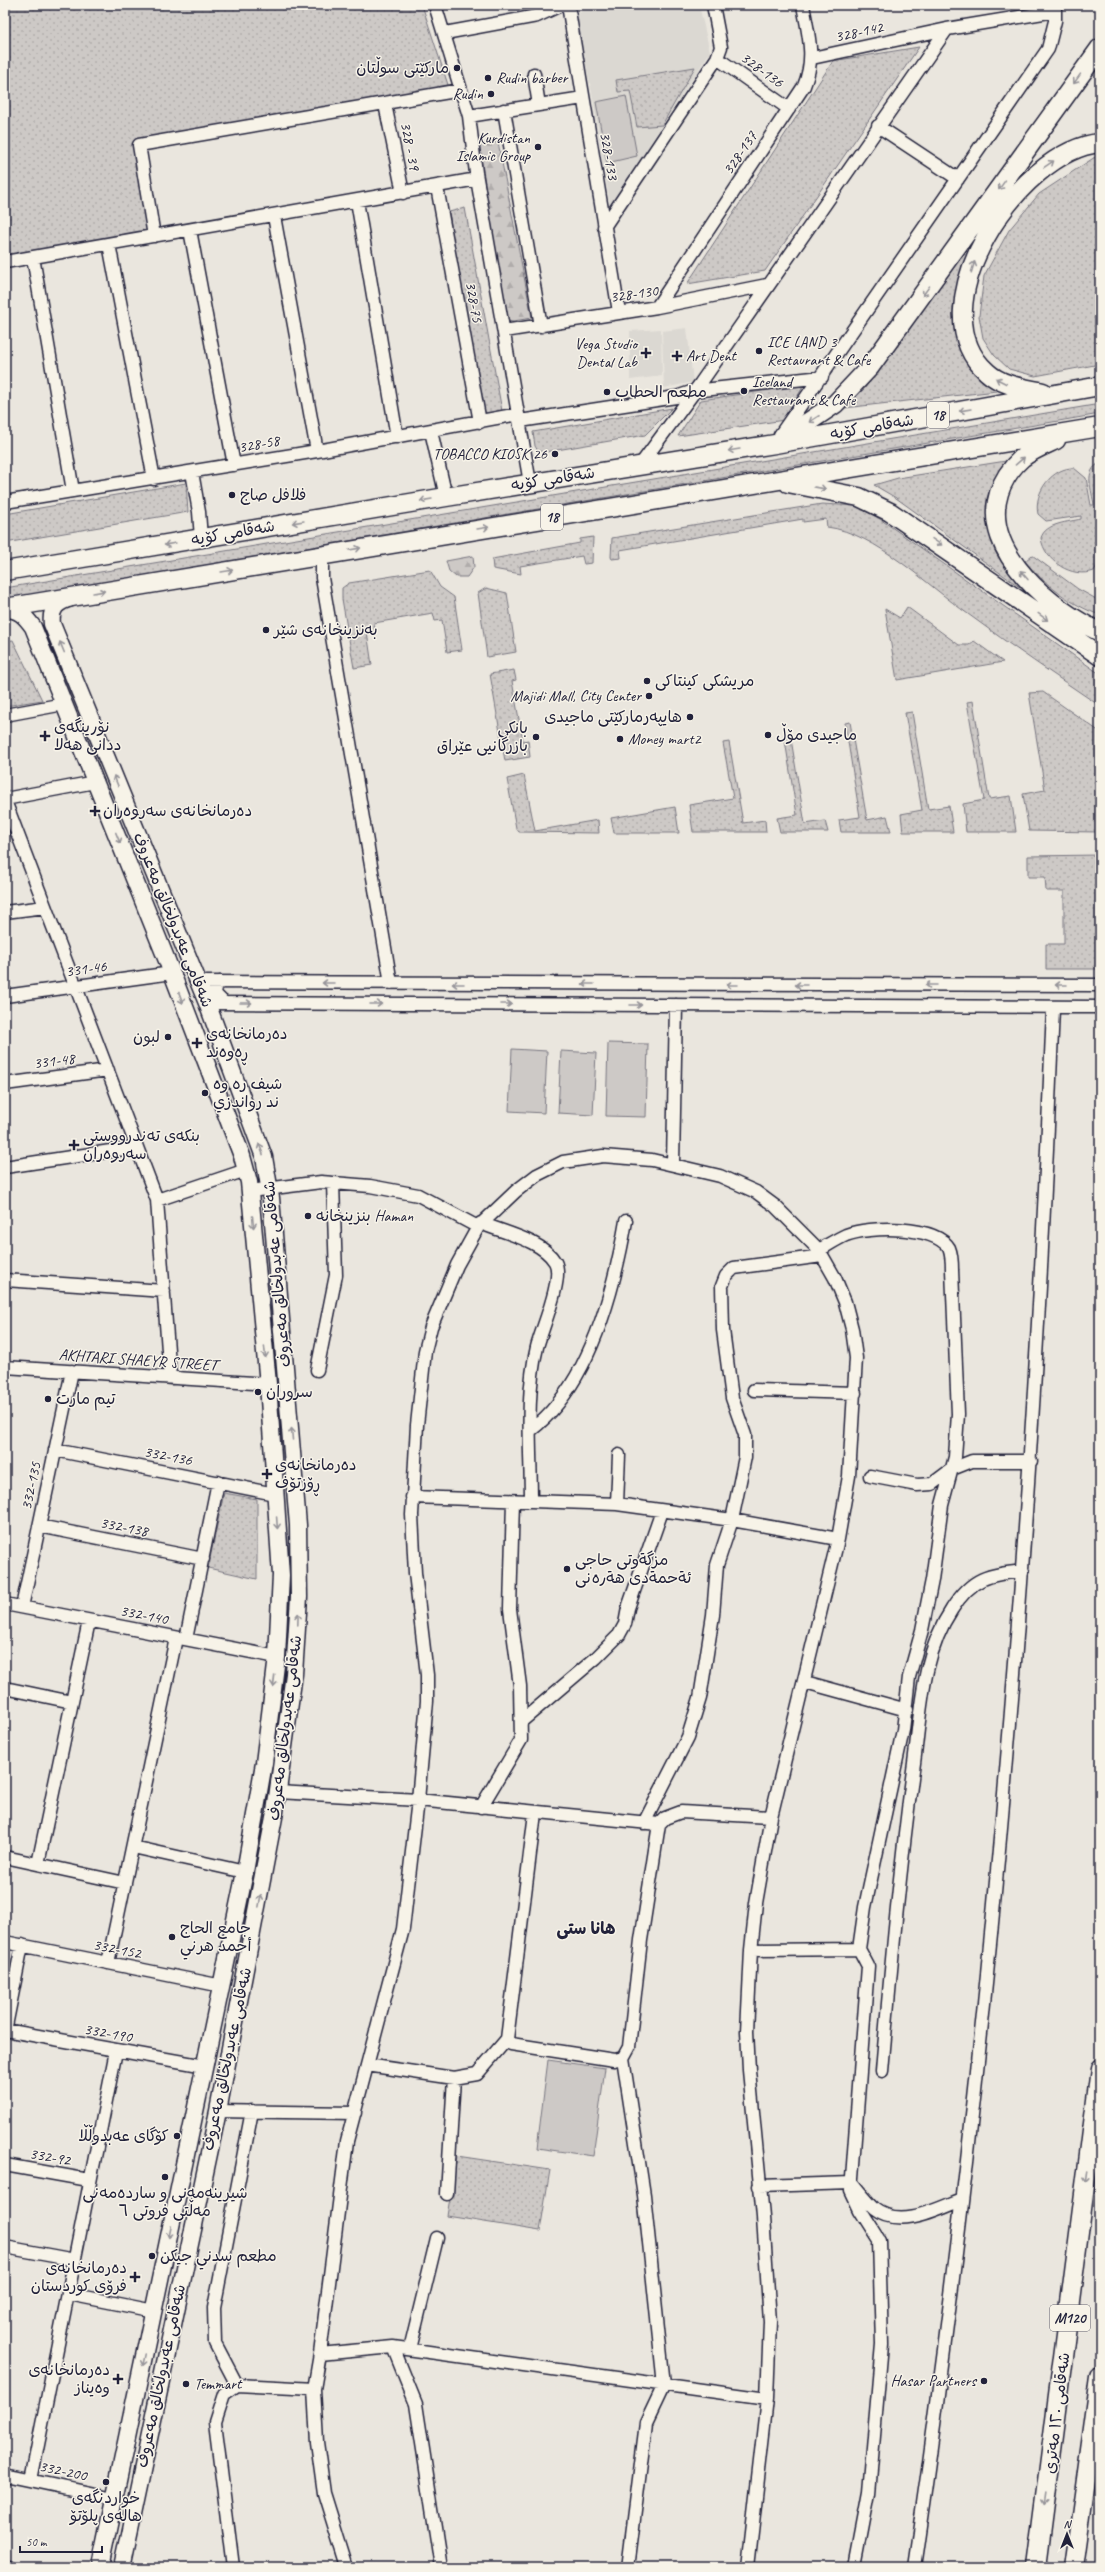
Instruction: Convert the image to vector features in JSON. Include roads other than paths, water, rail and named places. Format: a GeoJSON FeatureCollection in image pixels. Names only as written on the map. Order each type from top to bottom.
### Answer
{"type":"FeatureCollection","features":[{"type":"Feature","properties":{"kind":"highway"},"geometry":{"type":"LineString","coordinates":[[774,444],[835,404],[863,376],[1100,48]]}},
{"type":"Feature","properties":{"kind":"highway"},"geometry":{"type":"LineString","coordinates":[[1052,394],[1010,385],[988,373],[979,364],[972,354],[964,334],[963,313],[967,288],[975,261],[987,235],[1022,186],[1046,166],[1068,152],[1100,143]]}},
{"type":"Feature","properties":{"kind":"highway","name":"شەقامی کۆیە"},"geometry":{"type":"LineString","coordinates":[[5,571],[446,496],[774,444],[1100,386]]}},
{"type":"Feature","properties":{"kind":"highway","name":"18"},"geometry":{"type":"LineString","coordinates":[[5,609],[1100,426]]}},
{"type":"Feature","properties":{"kind":"highway"},"geometry":{"type":"LineString","coordinates":[[1074,431],[1031,452],[1013,467],[1001,486],[996,509],[996,521],[1000,538],[1008,553],[1035,588],[1070,615],[1100,632]]}},
{"type":"Feature","properties":{"kind":"highway"},"geometry":{"type":"LineString","coordinates":[[768,481],[829,490],[876,504],[934,540],[1100,656]]}},
{"type":"Feature","properties":{"kind":"highway","name":"شەقامی ١٢٠ مەتری"},"geometry":{"type":"LineString","coordinates":[[1036,2567],[1054,2440],[1100,2069]]}},
{"type":"Feature","properties":{"kind":"highway"},"geometry":{"type":"LineString","coordinates":[[1074,2567],[1100,2377]]}},
{"type":"Feature","properties":{"kind":"main road","name":"شەقامی عەبدولخالق مەعروف"},"geometry":{"type":"LineString","coordinates":[[76,596],[55,605],[51,616],[74,677],[207,1003],[264,1157],[269,1187],[296,1489],[299,1554],[294,1674],[278,1792],[254,1930],[218,2111],[122,2567]]}},
{"type":"Feature","properties":{"kind":"main road","name":"شەقامی عەبدولخالق مەعروف"},"geometry":{"type":"LineString","coordinates":[[5,609],[19,612],[26,616],[33,627],[172,974],[246,1170],[250,1191],[268,1384],[280,1575],[278,1657],[264,1762],[245,1872],[100,2567]]}},
{"type":"Feature","properties":{"kind":"main road"},"geometry":{"type":"LineString","coordinates":[[56,684],[74,677]]}},
{"type":"Feature","properties":{"kind":"main road"},"geometry":{"type":"LineString","coordinates":[[186,2153],[207,2158]]}},
{"type":"Feature","properties":{"kind":"street"},"geometry":{"type":"LineString","coordinates":[[435,5],[445,33],[460,90],[469,116],[477,179],[530,483]]}},
{"type":"Feature","properties":{"kind":"street"},"geometry":{"type":"LineString","coordinates":[[445,33],[538,16],[561,5]]}},
{"type":"Feature","properties":{"kind":"street","name":"328-133"},"geometry":{"type":"LineString","coordinates":[[568,5],[618,312]]}},
{"type":"Feature","properties":{"kind":"street"},"geometry":{"type":"LineString","coordinates":[[604,227],[717,58],[721,47],[713,5]]}},
{"type":"Feature","properties":{"kind":"street","name":"328-137"},"geometry":{"type":"LineString","coordinates":[[657,307],[804,86],[810,71],[812,58],[803,5]]}},
{"type":"Feature","properties":{"kind":"street"},"geometry":{"type":"LineString","coordinates":[[774,444],[789,425],[1048,49],[1055,21],[1055,8]]}},
{"type":"Feature","properties":{"kind":"street","name":"328-142"},"geometry":{"type":"LineString","coordinates":[[812,58],[1055,8]]}},
{"type":"Feature","properties":{"kind":"street"},"geometry":{"type":"LineString","coordinates":[[641,464],[694,391],[947,29]]}},
{"type":"Feature","properties":{"kind":"street","name":"328-136"},"geometry":{"type":"LineString","coordinates":[[717,58],[789,109]]}},
{"type":"Feature","properties":{"kind":"street"},"geometry":{"type":"LineString","coordinates":[[534,74],[539,105]]}},
{"type":"Feature","properties":{"kind":"street"},"geometry":{"type":"LineString","coordinates":[[154,236],[139,145],[460,90]]}},
{"type":"Feature","properties":{"kind":"street"},"geometry":{"type":"LineString","coordinates":[[469,116],[583,98]]}},
{"type":"Feature","properties":{"kind":"street","name":"328 - 39"},"geometry":{"type":"LineString","coordinates":[[385,104],[403,194]]}},
{"type":"Feature","properties":{"kind":"street"},"geometry":{"type":"LineString","coordinates":[[504,110],[541,326]]}},
{"type":"Feature","properties":{"kind":"street"},"geometry":{"type":"LineString","coordinates":[[878,126],[958,179]]}},
{"type":"Feature","properties":{"kind":"street"},"geometry":{"type":"LineString","coordinates":[[5,262],[403,194],[477,179]]}},
{"type":"Feature","properties":{"kind":"street","name":"328-75"},"geometry":{"type":"LineString","coordinates":[[437,187],[480,422]]}},
{"type":"Feature","properties":{"kind":"street"},"geometry":{"type":"LineString","coordinates":[[357,202],[397,437]]}},
{"type":"Feature","properties":{"kind":"street"},"geometry":{"type":"LineString","coordinates":[[274,216],[317,451]]}},
{"type":"Feature","properties":{"kind":"street"},"geometry":{"type":"LineString","coordinates":[[190,230],[234,465]]}},
{"type":"Feature","properties":{"kind":"street"},"geometry":{"type":"LineString","coordinates":[[109,244],[154,479]]}},
{"type":"Feature","properties":{"kind":"street"},"geometry":{"type":"LineString","coordinates":[[33,257],[73,491]]}},
{"type":"Feature","properties":{"kind":"street","name":"328-130"},"geometry":{"type":"LineString","coordinates":[[504,331],[657,307],[767,285]]}},
{"type":"Feature","properties":{"kind":"street","name":"328-58"},"geometry":{"type":"LineString","coordinates":[[5,502],[154,479],[480,422],[676,397],[694,391],[822,377]]}},
{"type":"Feature","properties":{"kind":"street"},"geometry":{"type":"LineString","coordinates":[[431,431],[446,496]]}},
{"type":"Feature","properties":{"kind":"street"},"geometry":{"type":"LineString","coordinates":[[192,472],[200,512],[201,538]]}},
{"type":"Feature","properties":{"kind":"street"},"geometry":{"type":"LineString","coordinates":[[322,555],[322,578],[391,983]]}},
{"type":"Feature","properties":{"kind":"street"},"geometry":{"type":"LineString","coordinates":[[5,715],[64,704]]}},
{"type":"Feature","properties":{"kind":"street"},"geometry":{"type":"LineString","coordinates":[[95,782],[5,800],[157,1200],[170,1378]]}},
{"type":"Feature","properties":{"kind":"street"},"geometry":{"type":"LineString","coordinates":[[5,912],[45,907]]}},
{"type":"Feature","properties":{"kind":"street","name":"331-46"},"geometry":{"type":"LineString","coordinates":[[5,996],[172,974]]}},
{"type":"Feature","properties":{"kind":"street"},"geometry":{"type":"LineString","coordinates":[[198,982],[1100,985]]}},
{"type":"Feature","properties":{"kind":"street"},"geometry":{"type":"LineString","coordinates":[[220,982],[216,987],[215,994],[224,1003]]}},
{"type":"Feature","properties":{"kind":"street"},"geometry":{"type":"LineString","coordinates":[[620,984],[620,1005]]}},
{"type":"Feature","properties":{"kind":"street"},"geometry":{"type":"LineString","coordinates":[[207,1003],[1053,1008],[1100,1007]]}},
{"type":"Feature","properties":{"kind":"street"},"geometry":{"type":"LineString","coordinates":[[673,1164],[676,1005]]}},
{"type":"Feature","properties":{"kind":"street"},"geometry":{"type":"LineString","coordinates":[[914,2567],[962,2198],[992,1923],[1023,1571],[1031,1461],[1044,1234],[1053,1008]]}},
{"type":"Feature","properties":{"kind":"street","name":"331-48"},"geometry":{"type":"LineString","coordinates":[[5,1084],[108,1070]]}},
{"type":"Feature","properties":{"kind":"street"},"geometry":{"type":"LineString","coordinates":[[5,1167],[137,1147]]}},
{"type":"Feature","properties":{"kind":"street"},"geometry":{"type":"LineString","coordinates":[[347,2567],[324,2492],[317,2442],[314,2388],[320,2354],[342,2170],[354,2113],[403,1929],[418,1800],[427,1701],[427,1675],[413,1544],[412,1497],[417,1425],[428,1337],[440,1301],[480,1225],[529,1180],[563,1162],[590,1156],[614,1156],[673,1164],[720,1176],[756,1192],[793,1222],[820,1253],[835,1278],[852,1328],[856,1358],[849,1476],[838,1539],[805,1682],[771,1817],[756,1902],[750,1950],[748,2055],[770,2298],[767,2399],[748,2567]]}},
{"type":"Feature","properties":{"kind":"street"},"geometry":{"type":"LineString","coordinates":[[157,1200],[246,1170]]}},
{"type":"Feature","properties":{"kind":"street"},"geometry":{"type":"LineString","coordinates":[[250,1191],[269,1187],[306,1183],[333,1183],[370,1186],[418,1195],[480,1225],[547,1252],[556,1264],[556,1290],[546,1316],[531,1372],[531,1501]]}},
{"type":"Feature","properties":{"kind":"street"},"geometry":{"type":"LineString","coordinates":[[317,1370],[336,1275],[333,1183]]}},
{"type":"Feature","properties":{"kind":"street"},"geometry":{"type":"LineString","coordinates":[[531,1430],[558,1407],[577,1377],[605,1312],[614,1282],[626,1221]]}},
{"type":"Feature","properties":{"kind":"street"},"geometry":{"type":"LineString","coordinates":[[644,1823],[688,1737],[698,1705],[712,1615],[717,1565],[732,1520],[746,1446],[742,1424],[731,1392],[723,1330],[722,1286],[726,1276],[734,1268],[820,1253],[847,1235],[882,1229],[933,1234],[949,1248],[952,1270],[958,1407],[952,1469],[942,1505],[932,1580],[922,1630],[909,1677],[907,1710],[865,1907],[859,1949],[868,1966],[852,2183],[854,2199],[879,2240],[882,2344],[869,2493],[855,2567]]}},
{"type":"Feature","properties":{"kind":"street"},"geometry":{"type":"LineString","coordinates":[[5,1280],[164,1291]]}},
{"type":"Feature","properties":{"kind":"street","name":"AKHTARI SHAEYR STREET"},"geometry":{"type":"LineString","coordinates":[[5,1367],[268,1384]]}},
{"type":"Feature","properties":{"kind":"street","name":"332-135"},"geometry":{"type":"LineString","coordinates":[[22,1608],[72,1371]]}},
{"type":"Feature","properties":{"kind":"street"},"geometry":{"type":"LineString","coordinates":[[754,1390],[855,1393]]}},
{"type":"Feature","properties":{"kind":"street","name":"332-136"},"geometry":{"type":"LineString","coordinates":[[55,1450],[275,1494]]}},
{"type":"Feature","properties":{"kind":"street"},"geometry":{"type":"LineString","coordinates":[[617,1504],[619,1456]]}},
{"type":"Feature","properties":{"kind":"street"},"geometry":{"type":"LineString","coordinates":[[870,1476],[932,1484],[952,1469],[972,1461],[1031,1461]]}},
{"type":"Feature","properties":{"kind":"street"},"geometry":{"type":"LineString","coordinates":[[108,1963],[181,1638],[203,1559],[218,1482]]}},
{"type":"Feature","properties":{"kind":"street"},"geometry":{"type":"LineString","coordinates":[[412,1497],[617,1504],[662,1512],[732,1520],[838,1539]]}},
{"type":"Feature","properties":{"kind":"street"},"geometry":{"type":"LineString","coordinates":[[481,1807],[522,1740],[523,1720],[510,1609],[513,1501]]}},
{"type":"Feature","properties":{"kind":"street"},"geometry":{"type":"LineString","coordinates":[[523,1720],[596,1658],[619,1635],[625,1624],[628,1608],[662,1512]]}},
{"type":"Feature","properties":{"kind":"street","name":"332-138"},"geometry":{"type":"LineString","coordinates":[[39,1526],[203,1559]]}},
{"type":"Feature","properties":{"kind":"street"},"geometry":{"type":"LineString","coordinates":[[882,2071],[905,1824],[926,1672],[936,1636],[952,1608],[974,1584],[989,1575],[1023,1571]]}},
{"type":"Feature","properties":{"kind":"street","name":"332-140"},"geometry":{"type":"LineString","coordinates":[[5,1604],[278,1657]]}},
{"type":"Feature","properties":{"kind":"street"},"geometry":{"type":"LineString","coordinates":[[38,1864],[89,1620]]}},
{"type":"Feature","properties":{"kind":"street"},"geometry":{"type":"LineString","coordinates":[[805,1682],[907,1710]]}},
{"type":"Feature","properties":{"kind":"street"},"geometry":{"type":"LineString","coordinates":[[5,1688],[72,1702]]}},
{"type":"Feature","properties":{"kind":"street"},"geometry":{"type":"LineString","coordinates":[[278,1792],[418,1800],[535,1813],[659,1824]]}},
{"type":"Feature","properties":{"kind":"street"},"geometry":{"type":"LineString","coordinates":[[628,2567],[646,2423],[664,2385],[644,2195],[623,2058],[629,2046],[641,1940],[659,1824],[665,1818],[681,1812],[771,1817]]}},
{"type":"Feature","properties":{"kind":"street"},"geometry":{"type":"LineString","coordinates":[[367,2065],[454,2078],[477,2074],[507,2040],[535,1813]]}},
{"type":"Feature","properties":{"kind":"street"},"geometry":{"type":"LineString","coordinates":[[133,1847],[245,1872]]}},
{"type":"Feature","properties":{"kind":"street"},"geometry":{"type":"LineString","coordinates":[[5,1857],[125,1883]]}},
{"type":"Feature","properties":{"kind":"street","name":"332-152"},"geometry":{"type":"LineString","coordinates":[[5,1942],[222,1986]]}},
{"type":"Feature","properties":{"kind":"street"},"geometry":{"type":"LineString","coordinates":[[5,2030],[22,1945]]}},
{"type":"Feature","properties":{"kind":"street"},"geometry":{"type":"LineString","coordinates":[[750,1950],[859,1949]]}},
{"type":"Feature","properties":{"kind":"street","name":"332-190"},"geometry":{"type":"LineString","coordinates":[[5,2030],[205,2066]]}},
{"type":"Feature","properties":{"kind":"street"},"geometry":{"type":"LineString","coordinates":[[507,2040],[511,2044],[614,2060],[623,2058]]}},
{"type":"Feature","properties":{"kind":"street"},"geometry":{"type":"LineString","coordinates":[[31,2480],[69,2294],[89,2180],[116,2051]]}},
{"type":"Feature","properties":{"kind":"street"},"geometry":{"type":"LineString","coordinates":[[448,2194],[454,2078]]}},
{"type":"Feature","properties":{"kind":"street"},"geometry":{"type":"LineString","coordinates":[[218,2111],[354,2113]]}},
{"type":"Feature","properties":{"kind":"street"},"geometry":{"type":"LineString","coordinates":[[237,2385],[215,2343],[214,2308],[252,2111]]}},
{"type":"Feature","properties":{"kind":"street","name":"332-92"},"geometry":{"type":"LineString","coordinates":[[5,2165],[89,2180]]}},
{"type":"Feature","properties":{"kind":"street"},"geometry":{"type":"LineString","coordinates":[[852,2183],[875,2209],[885,2215],[904,2217],[925,2214],[962,2198]]}},
{"type":"Feature","properties":{"kind":"street"},"geometry":{"type":"LineString","coordinates":[[760,2186],[852,2183]]}},
{"type":"Feature","properties":{"kind":"street"},"geometry":{"type":"LineString","coordinates":[[410,2349],[437,2238]]}},
{"type":"Feature","properties":{"kind":"street"},"geometry":{"type":"LineString","coordinates":[[5,2248],[75,2260]]}},
{"type":"Feature","properties":{"kind":"street"},"geometry":{"type":"LineString","coordinates":[[69,2294],[154,2311]]}},
{"type":"Feature","properties":{"kind":"street"},"geometry":{"type":"LineString","coordinates":[[320,2354],[393,2347],[767,2399]]}},
{"type":"Feature","properties":{"kind":"street"},"geometry":{"type":"LineString","coordinates":[[393,2347],[416,2404],[441,2567]]}},
{"type":"Feature","properties":{"kind":"street"},"geometry":{"type":"LineString","coordinates":[[234,2567],[215,2422],[224,2394],[237,2385],[314,2388]]}},
{"type":"Feature","properties":{"kind":"street","name":"332-200"},"geometry":{"type":"LineString","coordinates":[[5,2475],[114,2498]]}},
{"type":"Feature","properties":{"kind":"place","name":"مارکێتی سوڵتان"},"geometry":{"type":"Point","coordinates":[457,68]}},
{"type":"Feature","properties":{"kind":"place","name":"Rudin barber"},"geometry":{"type":"Point","coordinates":[488,78]}},
{"type":"Feature","properties":{"kind":"place","name":"Rudin"},"geometry":{"type":"Point","coordinates":[491,94]}},
{"type":"Feature","properties":{"kind":"place","name":"Kurdistan Islamic Group"},"geometry":{"type":"Point","coordinates":[538,147]}},
{"type":"Feature","properties":{"kind":"place","name":"ICE LAND 3 Restaurant & Cafe"},"geometry":{"type":"Point","coordinates":[759,351]}},
{"type":"Feature","properties":{"kind":"place","name":"Vega Studio Dental Lab"},"geometry":{"type":"Point","coordinates":[646,353]}},
{"type":"Feature","properties":{"kind":"place","name":"Art Dent"},"geometry":{"type":"Point","coordinates":[677,356]}},
{"type":"Feature","properties":{"kind":"place","name":"Iceland Restaurant & Cafe"},"geometry":{"type":"Point","coordinates":[744,391]}},
{"type":"Feature","properties":{"kind":"place","name":"مطعم الحطاب"},"geometry":{"type":"Point","coordinates":[607,392]}},
{"type":"Feature","properties":{"kind":"place","name":"TOBACCO KIOSK 26"},"geometry":{"type":"Point","coordinates":[555,454]}},
{"type":"Feature","properties":{"kind":"place","name":"فلافل صاج"},"geometry":{"type":"Point","coordinates":[232,495]}},
{"type":"Feature","properties":{"kind":"place","name":"بەنزینخانەی شێر"},"geometry":{"type":"Point","coordinates":[266,630]}},
{"type":"Feature","properties":{"kind":"place","name":"مریشکی کینتاکی"},"geometry":{"type":"Point","coordinates":[647,681]}},
{"type":"Feature","properties":{"kind":"place","name":"Majidi Mall, City Center"},"geometry":{"type":"Point","coordinates":[649,696]}},
{"type":"Feature","properties":{"kind":"place","name":"هایپەرمارکێتی ماجیدی"},"geometry":{"type":"Point","coordinates":[690,717]}},
{"type":"Feature","properties":{"kind":"place","name":"ماجیدی مۆڵ"},"geometry":{"type":"Point","coordinates":[768,735]}},
{"type":"Feature","properties":{"kind":"place","name":"نۆرینگەی ددانی هەلا"},"geometry":{"type":"Point","coordinates":[45,736]}},
{"type":"Feature","properties":{"kind":"place","name":"بانکی بازرگانیی عێراق"},"geometry":{"type":"Point","coordinates":[536,737]}},
{"type":"Feature","properties":{"kind":"place","name":"Money mart2"},"geometry":{"type":"Point","coordinates":[620,739]}},
{"type":"Feature","properties":{"kind":"place","name":"دەرمانخانەی سەروەران"},"geometry":{"type":"Point","coordinates":[95,811]}},
{"type":"Feature","properties":{"kind":"place","name":"لبون"},"geometry":{"type":"Point","coordinates":[168,1037]}},
{"type":"Feature","properties":{"kind":"place","name":"دەرمانخانەی ڕەوەند"},"geometry":{"type":"Point","coordinates":[197,1043]}},
{"type":"Feature","properties":{"kind":"place","name":"شيف ره وه ند رواندزي"},"geometry":{"type":"Point","coordinates":[205,1093]}},
{"type":"Feature","properties":{"kind":"place","name":"بنکەی تەندرووستی سەروەران"},"geometry":{"type":"Point","coordinates":[74,1145]}},
{"type":"Feature","properties":{"kind":"place","name":"بنزینخانە Haman"},"geometry":{"type":"Point","coordinates":[308,1216]}},
{"type":"Feature","properties":{"kind":"place","name":"سروران"},"geometry":{"type":"Point","coordinates":[258,1392]}},
{"type":"Feature","properties":{"kind":"place","name":"تيم مارت"},"geometry":{"type":"Point","coordinates":[48,1399]}},
{"type":"Feature","properties":{"kind":"place","name":"دەرمانخانەی ڕۆزتۆف"},"geometry":{"type":"Point","coordinates":[267,1474]}},
{"type":"Feature","properties":{"kind":"place","name":"مزگةوتی حاجی ئةحمةدی هةرەنی"},"geometry":{"type":"Point","coordinates":[567,1569]}},
{"type":"Feature","properties":{"kind":"place","name":"جامع الحاج أحمد هرني"},"geometry":{"type":"Point","coordinates":[172,1937]}},
{"type":"Feature","properties":{"kind":"place","name":"کۆگای عەبدوڵڵا"},"geometry":{"type":"Point","coordinates":[177,2136]}},
{"type":"Feature","properties":{"kind":"place","name":"شیرینەمەنی و ساردەمەنی مەڵتی فروتی ٦"},"geometry":{"type":"Point","coordinates":[165,2177]}},
{"type":"Feature","properties":{"kind":"place","name":"مطعم سدني جيكن"},"geometry":{"type":"Point","coordinates":[152,2256]}},
{"type":"Feature","properties":{"kind":"place","name":"دەرمانخانەی فرۆی کوردستان"},"geometry":{"type":"Point","coordinates":[135,2277]}},
{"type":"Feature","properties":{"kind":"place","name":"دەرمانخانەی وەیناز"},"geometry":{"type":"Point","coordinates":[118,2379]}},
{"type":"Feature","properties":{"kind":"place","name":"Hasar Partners"},"geometry":{"type":"Point","coordinates":[984,2381]}},
{"type":"Feature","properties":{"kind":"place","name":"Temmart"},"geometry":{"type":"Point","coordinates":[186,2384]}},
{"type":"Feature","properties":{"kind":"place","name":"خواردنگەی هالەی پلۆتۆ"},"geometry":{"type":"Point","coordinates":[106,2482]}},
{"type":"Feature","properties":{"kind":"district","name":"هانا ستى"},"geometry":{"type":"Point","coordinates":[586,1928]}}]}
